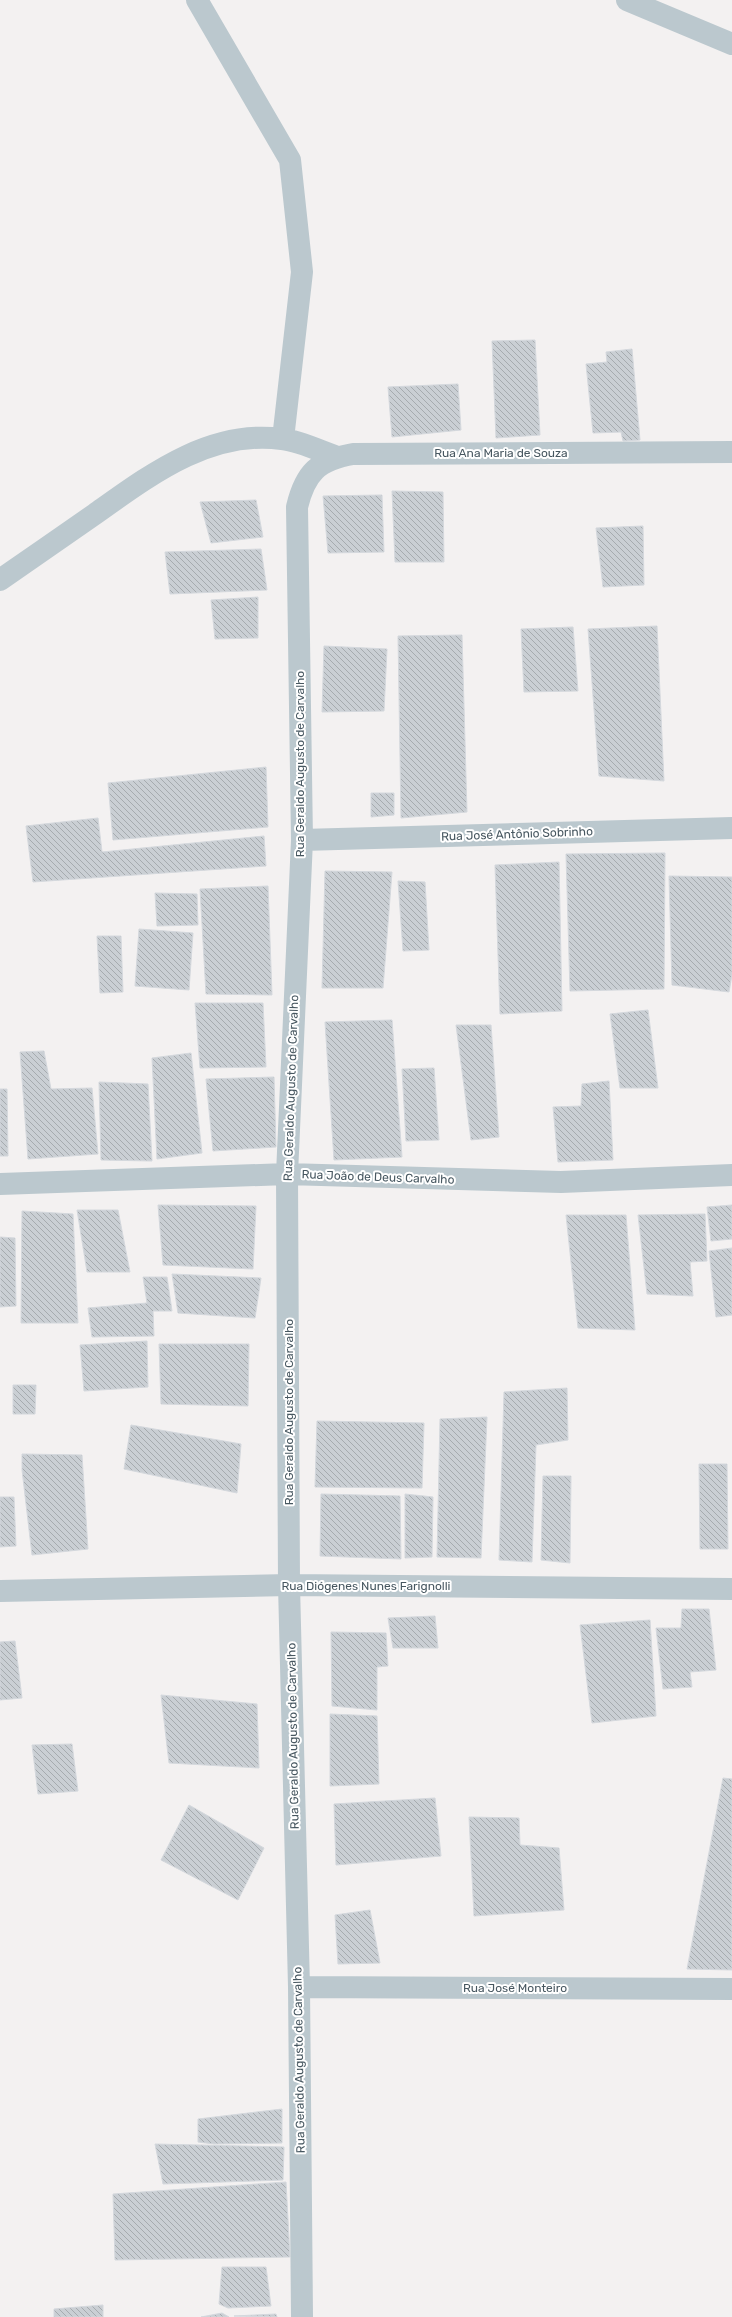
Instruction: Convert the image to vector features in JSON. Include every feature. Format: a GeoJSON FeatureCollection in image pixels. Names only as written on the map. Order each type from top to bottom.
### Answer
{"type":"FeatureCollection","features":[{"type":"Feature","properties":{"kind":"street"},"geometry":{"type":"LineString","coordinates":[[197,0],[290,160],[302,272],[283,439]]}},
{"type":"Feature","properties":{"kind":"street"},"geometry":{"type":"LineString","coordinates":[[627,0],[732,44]]}},
{"type":"Feature","properties":{"kind":"street"},"geometry":{"type":"LineString","coordinates":[[0,580],[157,471],[186,455],[218,444],[257,438],[283,439],[337,457]]}},
{"type":"Feature","properties":{"kind":"street","name":"Rua Ana Maria de Souza"},"geometry":{"type":"LineString","coordinates":[[297,507],[301,490],[310,475],[323,463],[337,457],[353,454],[732,452]]}},
{"type":"Feature","properties":{"kind":"street","name":"Rua Geraldo Augusto de Carvalho"},"geometry":{"type":"LineString","coordinates":[[297,507],[302,840],[287,1174],[289,1585],[298,1987],[302,2317]]}},
{"type":"Feature","properties":{"kind":"street","name":"Rua José Antônio Sobrinho"},"geometry":{"type":"LineString","coordinates":[[302,840],[732,828]]}},
{"type":"Feature","properties":{"kind":"street","name":"Rua João de Deus Carvalho"},"geometry":{"type":"LineString","coordinates":[[0,1184],[287,1174],[561,1182],[732,1174]]}},
{"type":"Feature","properties":{"kind":"street","name":"Rua Diógenes Nunes Farignolli"},"geometry":{"type":"LineString","coordinates":[[0,1591],[289,1585],[732,1589]]}},
{"type":"Feature","properties":{"kind":"street","name":"Rua José Monteiro"},"geometry":{"type":"LineString","coordinates":[[298,1987],[732,1989]]}},
{"type":"Feature","properties":{"kind":"building"},"geometry":{"type":"Polygon","coordinates":[[[535,340],[540,435],[496,438],[492,341],[535,340]]]}},
{"type":"Feature","properties":{"kind":"building"},"geometry":{"type":"Polygon","coordinates":[[[632,349],[640,440],[623,441],[621,432],[593,433],[586,364],[607,362],[606,352],[632,349]]]}},
{"type":"Feature","properties":{"kind":"building"},"geometry":{"type":"Polygon","coordinates":[[[458,384],[461,430],[392,437],[388,387],[458,384]]]}},
{"type":"Feature","properties":{"kind":"building"},"geometry":{"type":"Polygon","coordinates":[[[392,491],[443,492],[444,562],[395,562],[392,491]]]}},
{"type":"Feature","properties":{"kind":"building"},"geometry":{"type":"Polygon","coordinates":[[[382,495],[384,552],[328,553],[323,496],[382,495]]]}},
{"type":"Feature","properties":{"kind":"building"},"geometry":{"type":"Polygon","coordinates":[[[256,500],[263,537],[211,543],[200,502],[256,500]]]}},
{"type":"Feature","properties":{"kind":"building"},"geometry":{"type":"Polygon","coordinates":[[[643,526],[644,585],[603,587],[596,528],[643,526]]]}},
{"type":"Feature","properties":{"kind":"building"},"geometry":{"type":"Polygon","coordinates":[[[261,549],[267,590],[170,594],[165,552],[261,549]]]}},
{"type":"Feature","properties":{"kind":"building"},"geometry":{"type":"Polygon","coordinates":[[[258,597],[258,638],[215,639],[211,600],[258,597]]]}},
{"type":"Feature","properties":{"kind":"building"},"geometry":{"type":"Polygon","coordinates":[[[657,626],[664,781],[599,776],[588,629],[657,626]]]}},
{"type":"Feature","properties":{"kind":"building"},"geometry":{"type":"Polygon","coordinates":[[[573,627],[578,691],[524,692],[521,629],[573,627]]]}},
{"type":"Feature","properties":{"kind":"building"},"geometry":{"type":"Polygon","coordinates":[[[462,635],[467,812],[401,818],[398,636],[462,635]]]}},
{"type":"Feature","properties":{"kind":"building"},"geometry":{"type":"Polygon","coordinates":[[[324,646],[387,649],[384,711],[322,712],[324,646]]]}},
{"type":"Feature","properties":{"kind":"building"},"geometry":{"type":"Polygon","coordinates":[[[266,767],[268,827],[113,840],[108,783],[266,767]]]}},
{"type":"Feature","properties":{"kind":"building"},"geometry":{"type":"Polygon","coordinates":[[[371,793],[394,793],[394,815],[371,817],[371,793]]]}},
{"type":"Feature","properties":{"kind":"building"},"geometry":{"type":"Polygon","coordinates":[[[98,818],[102,852],[264,836],[266,866],[33,882],[26,826],[98,818]]]}},
{"type":"Feature","properties":{"kind":"building"},"geometry":{"type":"Polygon","coordinates":[[[665,853],[664,989],[570,991],[566,854],[665,853]]]}},
{"type":"Feature","properties":{"kind":"building"},"geometry":{"type":"Polygon","coordinates":[[[559,862],[562,1011],[500,1014],[495,865],[559,862]]]}},
{"type":"Feature","properties":{"kind":"building"},"geometry":{"type":"Polygon","coordinates":[[[325,871],[392,872],[383,988],[322,988],[325,871]]]}},
{"type":"Feature","properties":{"kind":"building"},"geometry":{"type":"Polygon","coordinates":[[[669,876],[732,877],[732,975],[729,992],[672,985],[669,876]]]}},
{"type":"Feature","properties":{"kind":"building"},"geometry":{"type":"Polygon","coordinates":[[[398,881],[425,882],[429,950],[403,951],[398,881]]]}},
{"type":"Feature","properties":{"kind":"building"},"geometry":{"type":"Polygon","coordinates":[[[268,886],[272,995],[206,994],[200,889],[268,886]]]}},
{"type":"Feature","properties":{"kind":"building"},"geometry":{"type":"Polygon","coordinates":[[[155,893],[197,894],[198,925],[157,926],[155,893]]]}},
{"type":"Feature","properties":{"kind":"building"},"geometry":{"type":"Polygon","coordinates":[[[139,929],[193,933],[189,990],[135,986],[139,929]]]}},
{"type":"Feature","properties":{"kind":"building"},"geometry":{"type":"Polygon","coordinates":[[[97,936],[121,936],[123,992],[100,993],[97,936]]]}},
{"type":"Feature","properties":{"kind":"building"},"geometry":{"type":"Polygon","coordinates":[[[195,1003],[263,1003],[266,1067],[200,1068],[195,1003]]]}},
{"type":"Feature","properties":{"kind":"building"},"geometry":{"type":"Polygon","coordinates":[[[648,1010],[658,1088],[620,1088],[610,1014],[648,1010]]]}},
{"type":"Feature","properties":{"kind":"building"},"geometry":{"type":"Polygon","coordinates":[[[392,1020],[402,1157],[334,1160],[325,1022],[392,1020]]]}},
{"type":"Feature","properties":{"kind":"building"},"geometry":{"type":"Polygon","coordinates":[[[456,1025],[491,1025],[499,1137],[471,1140],[456,1025]]]}},
{"type":"Feature","properties":{"kind":"building"},"geometry":{"type":"Polygon","coordinates":[[[44,1051],[51,1089],[92,1088],[98,1154],[28,1159],[20,1052],[44,1051]]]}},
{"type":"Feature","properties":{"kind":"building"},"geometry":{"type":"Polygon","coordinates":[[[191,1053],[202,1153],[157,1159],[152,1058],[191,1053]]]}},
{"type":"Feature","properties":{"kind":"building"},"geometry":{"type":"Polygon","coordinates":[[[434,1068],[439,1140],[406,1141],[402,1069],[434,1068]]]}},
{"type":"Feature","properties":{"kind":"building"},"geometry":{"type":"Polygon","coordinates":[[[274,1077],[276,1147],[213,1151],[206,1079],[274,1077]]]}},
{"type":"Feature","properties":{"kind":"building"},"geometry":{"type":"Polygon","coordinates":[[[609,1081],[613,1160],[558,1162],[553,1107],[581,1106],[582,1084],[609,1081]]]}},
{"type":"Feature","properties":{"kind":"building"},"geometry":{"type":"Polygon","coordinates":[[[99,1082],[148,1084],[152,1161],[101,1160],[99,1082]]]}},
{"type":"Feature","properties":{"kind":"building"},"geometry":{"type":"Polygon","coordinates":[[[0,1089],[7,1089],[8,1156],[0,1156],[0,1089]]]}},
{"type":"Feature","properties":{"kind":"building"},"geometry":{"type":"Polygon","coordinates":[[[158,1205],[256,1206],[253,1269],[163,1265],[158,1205]]]}},
{"type":"Feature","properties":{"kind":"building"},"geometry":{"type":"Polygon","coordinates":[[[732,1205],[732,1239],[711,1241],[707,1207],[732,1205]]]}},
{"type":"Feature","properties":{"kind":"building"},"geometry":{"type":"Polygon","coordinates":[[[77,1210],[118,1210],[130,1272],[87,1272],[77,1210]]]}},
{"type":"Feature","properties":{"kind":"building"},"geometry":{"type":"Polygon","coordinates":[[[22,1211],[73,1214],[78,1323],[21,1323],[22,1211]]]}},
{"type":"Feature","properties":{"kind":"building"},"geometry":{"type":"Polygon","coordinates":[[[705,1214],[707,1261],[690,1262],[693,1296],[647,1294],[638,1215],[705,1214]]]}},
{"type":"Feature","properties":{"kind":"building"},"geometry":{"type":"Polygon","coordinates":[[[566,1215],[626,1215],[635,1330],[578,1328],[566,1215]]]}},
{"type":"Feature","properties":{"kind":"building"},"geometry":{"type":"Polygon","coordinates":[[[0,1237],[15,1238],[16,1306],[0,1307],[0,1237]]]}},
{"type":"Feature","properties":{"kind":"building"},"geometry":{"type":"Polygon","coordinates":[[[732,1248],[732,1315],[716,1317],[709,1251],[732,1248]]]}},
{"type":"Feature","properties":{"kind":"building"},"geometry":{"type":"Polygon","coordinates":[[[172,1274],[261,1278],[255,1318],[178,1313],[172,1274]]]}},
{"type":"Feature","properties":{"kind":"building"},"geometry":{"type":"Polygon","coordinates":[[[143,1277],[167,1277],[172,1311],[153,1311],[154,1336],[92,1337],[88,1308],[147,1303],[143,1277]]]}},
{"type":"Feature","properties":{"kind":"building"},"geometry":{"type":"Polygon","coordinates":[[[147,1341],[148,1387],[84,1391],[80,1345],[147,1341]]]}},
{"type":"Feature","properties":{"kind":"building"},"geometry":{"type":"Polygon","coordinates":[[[159,1344],[249,1344],[248,1406],[161,1404],[159,1344]]]}},
{"type":"Feature","properties":{"kind":"building"},"geometry":{"type":"Polygon","coordinates":[[[13,1385],[36,1385],[35,1414],[13,1414],[13,1385]]]}},
{"type":"Feature","properties":{"kind":"building"},"geometry":{"type":"Polygon","coordinates":[[[567,1388],[568,1440],[536,1445],[532,1562],[499,1560],[504,1392],[567,1388]]]}},
{"type":"Feature","properties":{"kind":"building"},"geometry":{"type":"Polygon","coordinates":[[[487,1417],[481,1558],[437,1557],[440,1419],[487,1417]]]}},
{"type":"Feature","properties":{"kind":"building"},"geometry":{"type":"Polygon","coordinates":[[[317,1421],[424,1423],[422,1488],[315,1487],[317,1421]]]}},
{"type":"Feature","properties":{"kind":"building"},"geometry":{"type":"Polygon","coordinates":[[[131,1425],[241,1444],[237,1493],[124,1469],[131,1425]]]}},
{"type":"Feature","properties":{"kind":"building"},"geometry":{"type":"Polygon","coordinates":[[[22,1454],[82,1455],[88,1549],[32,1555],[22,1470],[22,1454]]]}},
{"type":"Feature","properties":{"kind":"building"},"geometry":{"type":"Polygon","coordinates":[[[699,1464],[727,1464],[728,1549],[700,1549],[699,1464]]]}},
{"type":"Feature","properties":{"kind":"building"},"geometry":{"type":"Polygon","coordinates":[[[543,1476],[571,1476],[570,1563],[541,1560],[543,1476]]]}},
{"type":"Feature","properties":{"kind":"building"},"geometry":{"type":"Polygon","coordinates":[[[321,1494],[400,1496],[401,1559],[320,1556],[321,1494]]]}},
{"type":"Feature","properties":{"kind":"building"},"geometry":{"type":"Polygon","coordinates":[[[405,1494],[433,1497],[432,1557],[405,1558],[405,1494]]]}},
{"type":"Feature","properties":{"kind":"building"},"geometry":{"type":"Polygon","coordinates":[[[0,1497],[14,1497],[16,1546],[0,1547],[0,1497]]]}},
{"type":"Feature","properties":{"kind":"building"},"geometry":{"type":"Polygon","coordinates":[[[682,1609],[709,1609],[716,1670],[690,1672],[692,1687],[663,1689],[656,1628],[681,1628],[682,1609]]]}},
{"type":"Feature","properties":{"kind":"building"},"geometry":{"type":"Polygon","coordinates":[[[435,1616],[438,1648],[393,1648],[388,1618],[435,1616]]]}},
{"type":"Feature","properties":{"kind":"building"},"geometry":{"type":"Polygon","coordinates":[[[650,1620],[656,1716],[592,1723],[580,1625],[650,1620]]]}},
{"type":"Feature","properties":{"kind":"building"},"geometry":{"type":"Polygon","coordinates":[[[331,1632],[386,1633],[388,1666],[377,1667],[377,1710],[332,1706],[331,1632]]]}},
{"type":"Feature","properties":{"kind":"building"},"geometry":{"type":"Polygon","coordinates":[[[15,1641],[22,1698],[0,1700],[0,1642],[15,1641]]]}},
{"type":"Feature","properties":{"kind":"building"},"geometry":{"type":"Polygon","coordinates":[[[161,1695],[257,1704],[259,1768],[169,1763],[161,1695]]]}},
{"type":"Feature","properties":{"kind":"building"},"geometry":{"type":"Polygon","coordinates":[[[330,1714],[377,1716],[379,1784],[330,1786],[330,1714]]]}},
{"type":"Feature","properties":{"kind":"building"},"geometry":{"type":"Polygon","coordinates":[[[72,1744],[78,1791],[38,1794],[32,1745],[72,1744]]]}},
{"type":"Feature","properties":{"kind":"building"},"geometry":{"type":"Polygon","coordinates":[[[723,1778],[732,1779],[732,1970],[687,1969],[723,1778]]]}},
{"type":"Feature","properties":{"kind":"building"},"geometry":{"type":"Polygon","coordinates":[[[435,1798],[441,1856],[336,1865],[334,1804],[435,1798]]]}},
{"type":"Feature","properties":{"kind":"building"},"geometry":{"type":"Polygon","coordinates":[[[189,1805],[264,1848],[238,1900],[161,1860],[189,1805]]]}},
{"type":"Feature","properties":{"kind":"building"},"geometry":{"type":"Polygon","coordinates":[[[469,1817],[519,1818],[520,1845],[559,1848],[564,1910],[474,1916],[469,1817]]]}},
{"type":"Feature","properties":{"kind":"building"},"geometry":{"type":"Polygon","coordinates":[[[370,1910],[380,1963],[338,1964],[335,1915],[370,1910]]]}},
{"type":"Feature","properties":{"kind":"building"},"geometry":{"type":"Polygon","coordinates":[[[282,2109],[282,2143],[214,2144],[198,2142],[198,2119],[282,2109]]]}},
{"type":"Feature","properties":{"kind":"building"},"geometry":{"type":"Polygon","coordinates":[[[155,2144],[284,2147],[283,2180],[163,2184],[155,2144]]]}},
{"type":"Feature","properties":{"kind":"building"},"geometry":{"type":"Polygon","coordinates":[[[286,2182],[290,2257],[115,2260],[113,2194],[286,2182]]]}},
{"type":"Feature","properties":{"kind":"building"},"geometry":{"type":"Polygon","coordinates":[[[222,2267],[266,2267],[271,2306],[228,2308],[219,2304],[222,2267]]]}},
{"type":"Feature","properties":{"kind":"building"},"geometry":{"type":"Polygon","coordinates":[[[103,2305],[103,2317],[54,2317],[54,2309],[103,2305]]]}},
{"type":"Feature","properties":{"kind":"building"},"geometry":{"type":"Polygon","coordinates":[[[222,2313],[229,2317],[201,2317],[222,2313]]]}},
{"type":"Feature","properties":{"kind":"building"},"geometry":{"type":"Polygon","coordinates":[[[276,2314],[277,2317],[234,2316],[276,2314]]]}}]}
